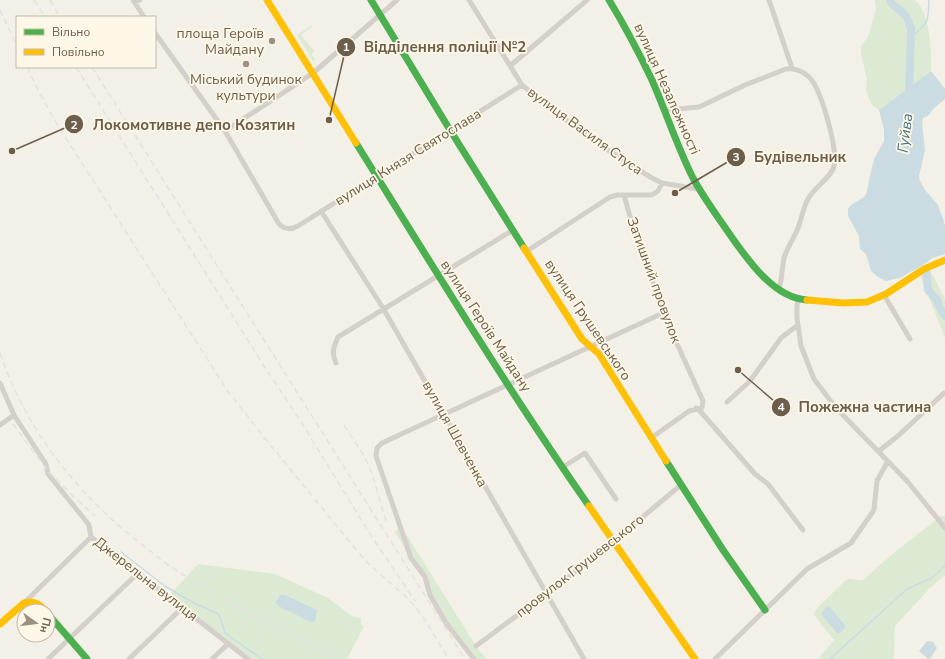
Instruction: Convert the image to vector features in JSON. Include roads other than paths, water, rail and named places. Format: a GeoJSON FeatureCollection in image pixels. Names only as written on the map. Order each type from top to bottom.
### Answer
{"type":"FeatureCollection","features":[{"type":"Feature","properties":{"kind":"street"},"geometry":{"type":"LineString","coordinates":[[140,0],[134,1],[143,16]]}},
{"type":"Feature","properties":{"kind":"street","name":"вулиця Героїв Майдану"},"geometry":{"type":"LineString","coordinates":[[267,0],[438,276],[613,542],[695,659]]}},
{"type":"Feature","properties":{"kind":"street","name":"вулиця Грушевського"},"geometry":{"type":"LineString","coordinates":[[371,0],[450,130],[582,339],[599,354],[621,392],[682,484],[723,550],[765,610]]}},
{"type":"Feature","properties":{"kind":"street"},"geometry":{"type":"LineString","coordinates":[[156,34],[225,131],[312,73],[397,0]]}},
{"type":"Feature","properties":{"kind":"street","name":"вулиця Василя Стуса"},"geometry":{"type":"LineString","coordinates":[[468,0],[522,85],[585,134],[642,172],[662,182],[698,189]]}},
{"type":"Feature","properties":{"kind":"street"},"geometry":{"type":"LineString","coordinates":[[510,66],[587,0]]}},
{"type":"Feature","properties":{"kind":"street","name":"вулиця Незалежності"},"geometry":{"type":"LineString","coordinates":[[609,0],[641,57],[698,189],[747,259],[779,289],[798,299]]}},
{"type":"Feature","properties":{"kind":"street"},"geometry":{"type":"LineString","coordinates":[[769,0],[792,68]]}},
{"type":"Feature","properties":{"kind":"street"},"geometry":{"type":"LineString","coordinates":[[665,110],[700,107],[745,85],[792,68],[803,72],[808,76],[817,90],[832,134],[835,163],[833,170],[814,190],[805,204],[798,227],[785,257],[779,289]]}},
{"type":"Feature","properties":{"kind":"street","name":"вулиця Князя Святослава"},"geometry":{"type":"LineString","coordinates":[[225,131],[279,224],[286,229],[294,228],[522,85]]}},
{"type":"Feature","properties":{"kind":"street"},"geometry":{"type":"LineString","coordinates":[[526,251],[610,197],[624,195],[652,195],[658,191],[662,182]]}},
{"type":"Feature","properties":{"kind":"street","name":"Затишний провулок"},"geometry":{"type":"LineString","coordinates":[[624,195],[633,227],[643,250],[663,313],[703,401],[699,408]]}},
{"type":"Feature","properties":{"kind":"street","name":"вулиця Шевченка"},"geometry":{"type":"LineString","coordinates":[[321,212],[383,308],[584,659]]}},
{"type":"Feature","properties":{"kind":"street"},"geometry":{"type":"LineString","coordinates":[[336,363],[332,356],[338,337],[383,308],[513,230]]}},
{"type":"Feature","properties":{"kind":"street"},"geometry":{"type":"LineString","coordinates":[[945,260],[927,266],[884,295],[872,301],[862,303],[798,299],[797,306],[798,325],[802,346],[814,379],[836,408],[908,482],[945,528]]}},
{"type":"Feature","properties":{"kind":"street"},"geometry":{"type":"LineString","coordinates":[[884,295],[910,339]]}},
{"type":"Feature","properties":{"kind":"street"},"geometry":{"type":"LineString","coordinates":[[474,659],[446,623],[430,595],[425,577],[409,553],[376,456],[377,448],[382,443],[663,313]]}},
{"type":"Feature","properties":{"kind":"street"},"geometry":{"type":"LineString","coordinates":[[727,402],[750,381],[780,338],[798,325]]}},
{"type":"Feature","properties":{"kind":"street","name":"Джерельна вулиця"},"geometry":{"type":"LineString","coordinates":[[0,383],[14,415],[46,464],[48,474],[86,521],[91,537],[248,659]]}},
{"type":"Feature","properties":{"kind":"street"},"geometry":{"type":"LineString","coordinates":[[879,451],[899,435],[944,392]]}},
{"type":"Feature","properties":{"kind":"street"},"geometry":{"type":"LineString","coordinates":[[651,438],[689,411],[699,408],[755,474],[768,484],[803,530]]}},
{"type":"Feature","properties":{"kind":"street"},"geometry":{"type":"LineString","coordinates":[[0,425],[14,415]]}},
{"type":"Feature","properties":{"kind":"street"},"geometry":{"type":"LineString","coordinates":[[563,467],[585,452],[616,499]]}},
{"type":"Feature","properties":{"kind":"street"},"geometry":{"type":"LineString","coordinates":[[716,659],[807,569],[848,546],[854,540],[874,509],[877,481],[888,460]]}},
{"type":"Feature","properties":{"kind":"street","name":"провулок Грушевського"},"geometry":{"type":"LineString","coordinates":[[476,646],[610,546],[682,484]]}},
{"type":"Feature","properties":{"kind":"street"},"geometry":{"type":"LineString","coordinates":[[24,603],[91,537]]}},
{"type":"Feature","properties":{"kind":"street"},"geometry":{"type":"LineString","coordinates":[[48,659],[138,573]]}},
{"type":"Feature","properties":{"kind":"street"},"geometry":{"type":"LineString","coordinates":[[24,603],[35,601],[37,603]]}},
{"type":"Feature","properties":{"kind":"street"},"geometry":{"type":"LineString","coordinates":[[129,659],[182,608]]}},
{"type":"Feature","properties":{"kind":"street"},"geometry":{"type":"LineString","coordinates":[[0,624],[16,610]]}},
{"type":"Feature","properties":{"kind":"street"},"geometry":{"type":"LineString","coordinates":[[56,624],[87,659]]}},
{"type":"Feature","properties":{"kind":"street"},"geometry":{"type":"LineString","coordinates":[[212,659],[228,644]]}},
{"type":"Feature","properties":{"kind":"water"},"geometry":{"type":"Polygon","coordinates":[[[931,71],[945,89],[945,99],[933,109],[929,115],[923,118],[922,124],[925,150],[919,176],[925,190],[938,205],[945,224],[945,254],[932,258],[900,278],[886,281],[871,271],[866,254],[860,249],[859,236],[848,216],[848,209],[851,205],[864,197],[867,192],[874,159],[884,141],[884,130],[879,110],[931,71]]]}},
{"type":"Feature","properties":{"kind":"water"},"geometry":{"type":"Polygon","coordinates":[[[280,595],[285,595],[317,610],[315,621],[311,622],[278,606],[276,602],[280,595]]]}},
{"type":"Feature","properties":{"kind":"water"},"geometry":{"type":"Polygon","coordinates":[[[827,606],[829,606],[845,625],[845,628],[840,633],[837,633],[821,614],[827,606]]]}},
{"type":"Feature","properties":{"kind":"water"},"geometry":{"type":"Polygon","coordinates":[[[927,641],[933,642],[937,648],[930,659],[919,651],[927,641]]]}},
{"type":"Feature","properties":{"kind":"waterway","name":"Гуйва"},"geometry":{"type":"LineString","coordinates":[[890,0],[892,4],[905,16],[911,29],[909,97]]}},
{"type":"Feature","properties":{"kind":"waterway"},"geometry":{"type":"LineString","coordinates":[[910,38],[921,29],[926,22],[928,18],[929,0]]}},
{"type":"Feature","properties":{"kind":"waterway","name":"Гуйва"},"geometry":{"type":"LineString","coordinates":[[926,270],[928,290],[937,300],[945,316]]}},
{"type":"Feature","properties":{"kind":"waterway"},"geometry":{"type":"LineString","coordinates":[[121,552],[165,586],[190,601],[218,614],[225,633],[262,659]]}},
{"type":"Feature","properties":{"kind":"waterway"},"geometry":{"type":"LineString","coordinates":[[830,659],[907,589],[932,578],[945,566]]}},
{"type":"Feature","properties":{"kind":"railway"},"geometry":{"type":"LineString","coordinates":[[34,0],[44,16]]}},
{"type":"Feature","properties":{"kind":"railway"},"geometry":{"type":"LineString","coordinates":[[50,0],[59,16]]}},
{"type":"Feature","properties":{"kind":"railway"},"geometry":{"type":"LineString","coordinates":[[0,10],[16,44]]}},
{"type":"Feature","properties":{"kind":"railway"},"geometry":{"type":"LineString","coordinates":[[27,68],[57,124],[227,390],[364,559],[402,593],[413,605],[424,619],[449,659]]}},
{"type":"Feature","properties":{"kind":"railway"},"geometry":{"type":"LineString","coordinates":[[77,68],[264,366],[300,420],[370,534],[415,601]]}},
{"type":"Feature","properties":{"kind":"railway"},"geometry":{"type":"LineString","coordinates":[[93,68],[465,659]]}},
{"type":"Feature","properties":{"kind":"railway"},"geometry":{"type":"LineString","coordinates":[[0,353],[11,382],[41,437],[80,487],[124,530],[165,563],[195,582],[255,616],[337,659]]}},
{"type":"Feature","properties":{"kind":"railway"},"geometry":{"type":"LineString","coordinates":[[13,424],[47,470],[95,516]]}},
{"type":"Feature","properties":{"kind":"railway"},"geometry":{"type":"LineString","coordinates":[[344,425],[360,449],[369,467],[388,525]]}},
{"type":"Feature","properties":{"kind":"place","name":"площа Героїв Майдану"},"geometry":{"type":"Point","coordinates":[272,41]}},
{"type":"Feature","properties":{"kind":"place","name":"Міський будинок культури"},"geometry":{"type":"Point","coordinates":[246,64]}},
{"type":"Feature","properties":{"kind":"place","name":"Відділення поліції №2"},"geometry":{"type":"Point","coordinates":[329,120]}},
{"type":"Feature","properties":{"kind":"place","name":"Локомотивне депо Козятин"},"geometry":{"type":"Point","coordinates":[12,151]}},
{"type":"Feature","properties":{"kind":"place","name":"Будівельник"},"geometry":{"type":"Point","coordinates":[675,193]}},
{"type":"Feature","properties":{"kind":"place","name":"Пожежна частина"},"geometry":{"type":"Point","coordinates":[738,370]}}]}
